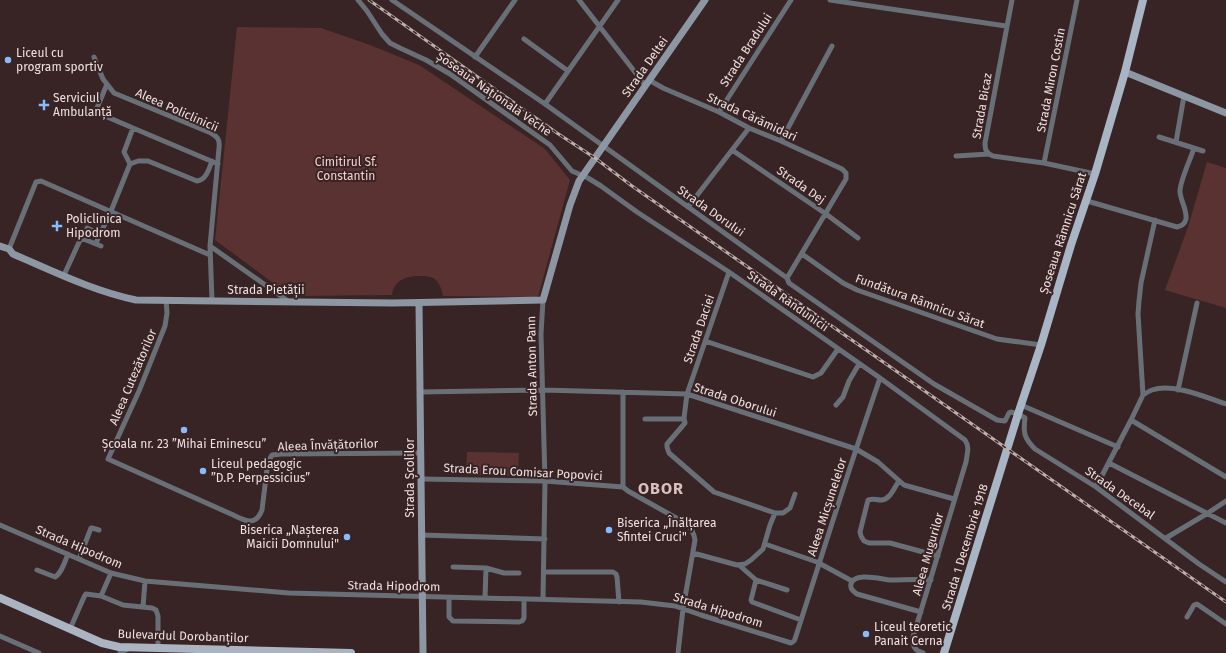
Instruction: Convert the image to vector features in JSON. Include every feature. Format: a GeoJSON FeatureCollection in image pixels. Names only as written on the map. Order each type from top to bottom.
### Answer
{"type":"FeatureCollection","features":[{"type":"Feature","properties":{"kind":"main road","name":"Șoseaua Râmnicu Sărat"},"geometry":{"type":"LineString","coordinates":[[1000,472],[1069,252],[1087,201],[1125,72],[1143,0]]}},
{"type":"Feature","properties":{"kind":"main road","name":"Strada 1 Decembrie 1918"},"geometry":{"type":"LineString","coordinates":[[944,653],[1000,472]]}},
{"type":"Feature","properties":{"kind":"main road","name":"Bulevardul Dorobanților"},"geometry":{"type":"LineString","coordinates":[[0,598],[108,645],[158,648],[351,653]]}},
{"type":"Feature","properties":{"kind":"street","name":"Șoseaua Națională Veche"},"geometry":{"type":"LineString","coordinates":[[358,0],[390,43],[426,60],[450,74],[550,145],[572,172],[583,176]]}},
{"type":"Feature","properties":{"kind":"street","name":"Strada Dorului"},"geometry":{"type":"LineString","coordinates":[[392,0],[545,104],[787,278],[789,283],[926,378],[955,397],[1000,421],[1004,421],[1011,412],[1018,414]]}},
{"type":"Feature","properties":{"kind":"street"},"geometry":{"type":"LineString","coordinates":[[476,57],[515,0]]}},
{"type":"Feature","properties":{"kind":"street","name":"Strada Cărămidari"},"geometry":{"type":"LineString","coordinates":[[579,0],[599,27],[647,83],[719,112],[749,128],[842,169],[846,173],[846,179],[826,214]]}},
{"type":"Feature","properties":{"kind":"street"},"geometry":{"type":"LineString","coordinates":[[545,104],[618,0]]}},
{"type":"Feature","properties":{"kind":"street","name":"Strada Deltei"},"geometry":{"type":"LineString","coordinates":[[604,146],[705,0]]}},
{"type":"Feature","properties":{"kind":"street","name":"Strada Bradului"},"geometry":{"type":"LineString","coordinates":[[719,112],[791,0]]}},
{"type":"Feature","properties":{"kind":"street"},"geometry":{"type":"LineString","coordinates":[[830,0],[1006,26]]}},
{"type":"Feature","properties":{"kind":"street","name":"Strada Bicaz"},"geometry":{"type":"LineString","coordinates":[[1012,0],[1006,26],[985,148],[989,154],[993,156],[1044,163],[1095,174]]}},
{"type":"Feature","properties":{"kind":"street","name":"Strada Miron Costin"},"geometry":{"type":"LineString","coordinates":[[1044,163],[1077,0]]}},
{"type":"Feature","properties":{"kind":"street"},"geometry":{"type":"LineString","coordinates":[[524,39],[568,71]]}},
{"type":"Feature","properties":{"kind":"street"},"geometry":{"type":"LineString","coordinates":[[781,141],[832,46]]}},
{"type":"Feature","properties":{"kind":"street","name":"Aleea Policlinicii"},"geometry":{"type":"LineString","coordinates":[[94,57],[103,79],[114,93],[215,135],[220,142],[215,162],[210,246],[212,301]]}},
{"type":"Feature","properties":{"kind":"street"},"geometry":{"type":"LineString","coordinates":[[1125,72],[1226,113]]}},
{"type":"Feature","properties":{"kind":"street"},"geometry":{"type":"LineString","coordinates":[[107,84],[97,108],[98,113],[215,162]]}},
{"type":"Feature","properties":{"kind":"street"},"geometry":{"type":"LineString","coordinates":[[1176,142],[1184,96]]}},
{"type":"Feature","properties":{"kind":"street"},"geometry":{"type":"LineString","coordinates":[[64,275],[81,238],[98,245],[100,234],[112,211],[130,164],[124,152],[133,128]]}},
{"type":"Feature","properties":{"kind":"street"},"geometry":{"type":"LineString","coordinates":[[688,207],[749,128]]}},
{"type":"Feature","properties":{"kind":"street"},"geometry":{"type":"LineString","coordinates":[[1159,137],[1203,151]]}},
{"type":"Feature","properties":{"kind":"street","name":"Strada Anton Pann"},"geometry":{"type":"LineString","coordinates":[[543,599],[545,481],[541,334],[543,300],[576,188],[604,146]]}},
{"type":"Feature","properties":{"kind":"street"},"geometry":{"type":"LineString","coordinates":[[1087,201],[1181,226],[1185,223],[1186,219],[1181,186],[1194,148]]}},
{"type":"Feature","properties":{"kind":"street","name":"Strada Dej"},"geometry":{"type":"LineString","coordinates":[[732,150],[826,214],[858,238]]}},
{"type":"Feature","properties":{"kind":"street"},"geometry":{"type":"LineString","coordinates":[[956,156],[989,154]]}},
{"type":"Feature","properties":{"kind":"street","name":"Aleea Policlinicii"},"geometry":{"type":"LineString","coordinates":[[130,164],[138,161],[148,161],[197,181],[202,180],[205,177],[215,162]]}},
{"type":"Feature","properties":{"kind":"street","name":"Strada Rândunicii"},"geometry":{"type":"LineString","coordinates":[[583,176],[601,186],[637,212],[729,272],[963,438],[968,445],[967,455]]}},
{"type":"Feature","properties":{"kind":"street"},"geometry":{"type":"LineString","coordinates":[[9,249],[36,182],[39,181],[45,182],[210,255]]}},
{"type":"Feature","properties":{"kind":"street"},"geometry":{"type":"LineString","coordinates":[[787,278],[826,214]]}},
{"type":"Feature","properties":{"kind":"street"},"geometry":{"type":"LineString","coordinates":[[92,218],[105,224]]}},
{"type":"Feature","properties":{"kind":"street"},"geometry":{"type":"LineString","coordinates":[[1096,487],[1118,447],[1143,395],[1138,314],[1141,283],[1155,220]]}},
{"type":"Feature","properties":{"kind":"street"},"geometry":{"type":"LineString","coordinates":[[87,228],[100,234]]}},
{"type":"Feature","properties":{"kind":"street","name":"Strada Pietății"},"geometry":{"type":"LineString","coordinates":[[0,246],[9,249],[13,254],[64,275],[102,290],[136,300],[419,303],[543,300]]}},
{"type":"Feature","properties":{"kind":"street"},"geometry":{"type":"LineString","coordinates":[[210,246],[288,301]]}},
{"type":"Feature","properties":{"kind":"street","name":"Fundătura Râmnicu Sărat"},"geometry":{"type":"LineString","coordinates":[[802,254],[843,283],[857,290],[997,338],[1041,345]]}},
{"type":"Feature","properties":{"kind":"street","name":"Strada Daciei"},"geometry":{"type":"LineString","coordinates":[[684,419],[687,394],[729,272]]}},
{"type":"Feature","properties":{"kind":"street","name":"Aleea Cutezătorilor"},"geometry":{"type":"LineString","coordinates":[[108,459],[139,391],[165,326],[167,313],[166,300]]}},
{"type":"Feature","properties":{"kind":"street","name":"Strada Școlilor"},"geometry":{"type":"LineString","coordinates":[[419,303],[423,653]]}},
{"type":"Feature","properties":{"kind":"street"},"geometry":{"type":"LineString","coordinates":[[1178,390],[1197,303]]}},
{"type":"Feature","properties":{"kind":"street"},"geometry":{"type":"LineString","coordinates":[[705,341],[813,377],[821,373],[838,349]]}},
{"type":"Feature","properties":{"kind":"street"},"geometry":{"type":"LineString","coordinates":[[836,406],[843,397],[849,382],[860,364]]}},
{"type":"Feature","properties":{"kind":"street","name":"Aleea Micșunelelor"},"geometry":{"type":"LineString","coordinates":[[792,643],[795,639],[880,378]]}},
{"type":"Feature","properties":{"kind":"street"},"geometry":{"type":"LineString","coordinates":[[1143,395],[1151,390],[1163,388],[1178,390],[1226,404]]}},
{"type":"Feature","properties":{"kind":"street","name":"Strada Oborului"},"geometry":{"type":"LineString","coordinates":[[420,392],[543,390],[687,394],[856,449],[878,462],[898,481],[911,488],[954,499]]}},
{"type":"Feature","properties":{"kind":"street"},"geometry":{"type":"LineString","coordinates":[[623,392],[623,487],[687,524],[692,529],[695,540],[683,609],[678,653]]}},
{"type":"Feature","properties":{"kind":"street"},"geometry":{"type":"LineString","coordinates":[[1021,405],[1118,447]]}},
{"type":"Feature","properties":{"kind":"street","name":"Strada Decebal"},"geometry":{"type":"LineString","coordinates":[[1018,414],[1025,418],[1025,435],[1027,440],[1035,449],[1096,487],[1199,564],[1226,582]]}},
{"type":"Feature","properties":{"kind":"street"},"geometry":{"type":"LineString","coordinates":[[645,419],[684,419],[685,423],[666,447],[669,453],[714,492],[775,514],[783,513],[790,508],[795,494]]}},
{"type":"Feature","properties":{"kind":"street"},"geometry":{"type":"LineString","coordinates":[[1131,420],[1226,477]]}},
{"type":"Feature","properties":{"kind":"street","name":"Aleea Învățătorilor"},"geometry":{"type":"LineString","coordinates":[[108,459],[245,520],[253,521],[260,516],[262,510],[268,462],[272,456],[282,454],[421,452]]}},
{"type":"Feature","properties":{"kind":"street","name":"Aleea Mugurilor"},"geometry":{"type":"LineString","coordinates":[[923,653],[916,650],[912,642],[967,455]]}},
{"type":"Feature","properties":{"kind":"street"},"geometry":{"type":"LineString","coordinates":[[1109,463],[1226,523]]}},
{"type":"Feature","properties":{"kind":"street","name":"Strada Erou Comisar Popovici"},"geometry":{"type":"LineString","coordinates":[[421,478],[545,481],[623,487]]}},
{"type":"Feature","properties":{"kind":"street"},"geometry":{"type":"LineString","coordinates":[[898,481],[890,496],[886,499],[882,500],[872,498],[868,500],[860,532],[861,536],[864,541],[869,543],[890,543],[938,556]]}},
{"type":"Feature","properties":{"kind":"street"},"geometry":{"type":"LineString","coordinates":[[1166,538],[1226,501]]}},
{"type":"Feature","properties":{"kind":"street"},"geometry":{"type":"LineString","coordinates":[[693,553],[739,565],[745,564],[763,549],[775,514]]}},
{"type":"Feature","properties":{"kind":"street","name":"Strada Hipodrom"},"geometry":{"type":"LineString","coordinates":[[0,525],[111,573],[144,582],[268,592],[641,602],[675,606],[792,643]]}},
{"type":"Feature","properties":{"kind":"street"},"geometry":{"type":"LineString","coordinates":[[79,559],[91,528],[100,530]]}},
{"type":"Feature","properties":{"kind":"street"},"geometry":{"type":"LineString","coordinates":[[421,535],[545,538]]}},
{"type":"Feature","properties":{"kind":"street"},"geometry":{"type":"LineString","coordinates":[[765,544],[820,563],[852,581]]}},
{"type":"Feature","properties":{"kind":"street"},"geometry":{"type":"LineString","coordinates":[[37,570],[55,577],[57,576],[68,554]]}},
{"type":"Feature","properties":{"kind":"street"},"geometry":{"type":"LineString","coordinates":[[739,565],[756,580],[787,590]]}},
{"type":"Feature","properties":{"kind":"street"},"geometry":{"type":"LineString","coordinates":[[453,567],[486,568],[504,573],[519,573]]}},
{"type":"Feature","properties":{"kind":"street"},"geometry":{"type":"LineString","coordinates":[[485,598],[486,568]]}},
{"type":"Feature","properties":{"kind":"street"},"geometry":{"type":"LineString","coordinates":[[544,572],[613,572],[618,577],[619,602]]}},
{"type":"Feature","properties":{"kind":"street"},"geometry":{"type":"LineString","coordinates":[[101,596],[111,573]]}},
{"type":"Feature","properties":{"kind":"street"},"geometry":{"type":"LineString","coordinates":[[921,612],[856,594],[852,591],[852,581],[856,578],[862,577],[890,580],[931,580]]}},
{"type":"Feature","properties":{"kind":"street"},"geometry":{"type":"LineString","coordinates":[[756,580],[751,600],[752,602],[801,620]]}},
{"type":"Feature","properties":{"kind":"street"},"geometry":{"type":"LineString","coordinates":[[143,607],[144,582]]}},
{"type":"Feature","properties":{"kind":"street"},"geometry":{"type":"LineString","coordinates":[[70,629],[86,594],[101,596],[123,605],[152,608],[156,610],[158,616],[158,648]]}},
{"type":"Feature","properties":{"kind":"street"},"geometry":{"type":"LineString","coordinates":[[449,598],[449,617],[453,621],[519,622],[524,618],[524,599]]}},
{"type":"Feature","properties":{"kind":"street"},"geometry":{"type":"LineString","coordinates":[[1186,617],[1194,605],[1197,604],[1226,624]]}},
{"type":"Feature","properties":{"kind":"street"},"geometry":{"type":"LineString","coordinates":[[0,636],[39,653]]}},
{"type":"Feature","properties":{"kind":"street"},"geometry":{"type":"LineString","coordinates":[[120,653],[131,647]]}},
{"type":"Feature","properties":{"kind":"green space","name":"Cimitirul Sf. Constantin"},"geometry":{"type":"Polygon","coordinates":[[[237,27],[321,28],[370,45],[419,65],[545,149],[570,180],[538,297],[443,296],[435,279],[422,276],[406,278],[398,282],[392,295],[294,296],[287,293],[215,240],[237,27]]]}},
{"type":"Feature","properties":{"kind":"green space"},"geometry":{"type":"Polygon","coordinates":[[[1207,162],[1226,168],[1226,308],[1165,290],[1188,227],[1207,162]]]}},
{"type":"Feature","properties":{"kind":"green space"},"geometry":{"type":"Polygon","coordinates":[[[467,452],[519,453],[518,476],[466,475],[467,452]]]}},
{"type":"Feature","properties":{"kind":"tram line"},"geometry":{"type":"LineString","coordinates":[[0,597],[106,643],[117,645],[351,653]]}},
{"type":"Feature","properties":{"kind":"railway"},"geometry":{"type":"LineString","coordinates":[[369,0],[1226,602]]}},
{"type":"Feature","properties":{"kind":"place","name":"Liceul cu program sportiv"},"geometry":{"type":"Point","coordinates":[8,60]}},
{"type":"Feature","properties":{"kind":"place","name":"Serviciul Ambulanță"},"geometry":{"type":"Point","coordinates":[44,105]}},
{"type":"Feature","properties":{"kind":"place","name":"Policlinica Hipodrom"},"geometry":{"type":"Point","coordinates":[57,226]}},
{"type":"Feature","properties":{"kind":"place","name":"Școala nr. 23 ”Mihai Eminescu”"},"geometry":{"type":"Point","coordinates":[184,430]}},
{"type":"Feature","properties":{"kind":"place","name":"Liceul pedagogic ”D.P. Perpessicius”"},"geometry":{"type":"Point","coordinates":[203,471]}},
{"type":"Feature","properties":{"kind":"place","name":"Biserica „Înălțarea Sfintei Cruci\""},"geometry":{"type":"Point","coordinates":[609,530]}},
{"type":"Feature","properties":{"kind":"place","name":"Biserica „Nașterea Maicii Domnului\""},"geometry":{"type":"Point","coordinates":[347,537]}},
{"type":"Feature","properties":{"kind":"place","name":"Liceul teoretic Panait Cerna"},"geometry":{"type":"Point","coordinates":[866,634]}},
{"type":"Feature","properties":{"kind":"district","name":"OBOR"},"geometry":{"type":"Point","coordinates":[661,488]}}]}
